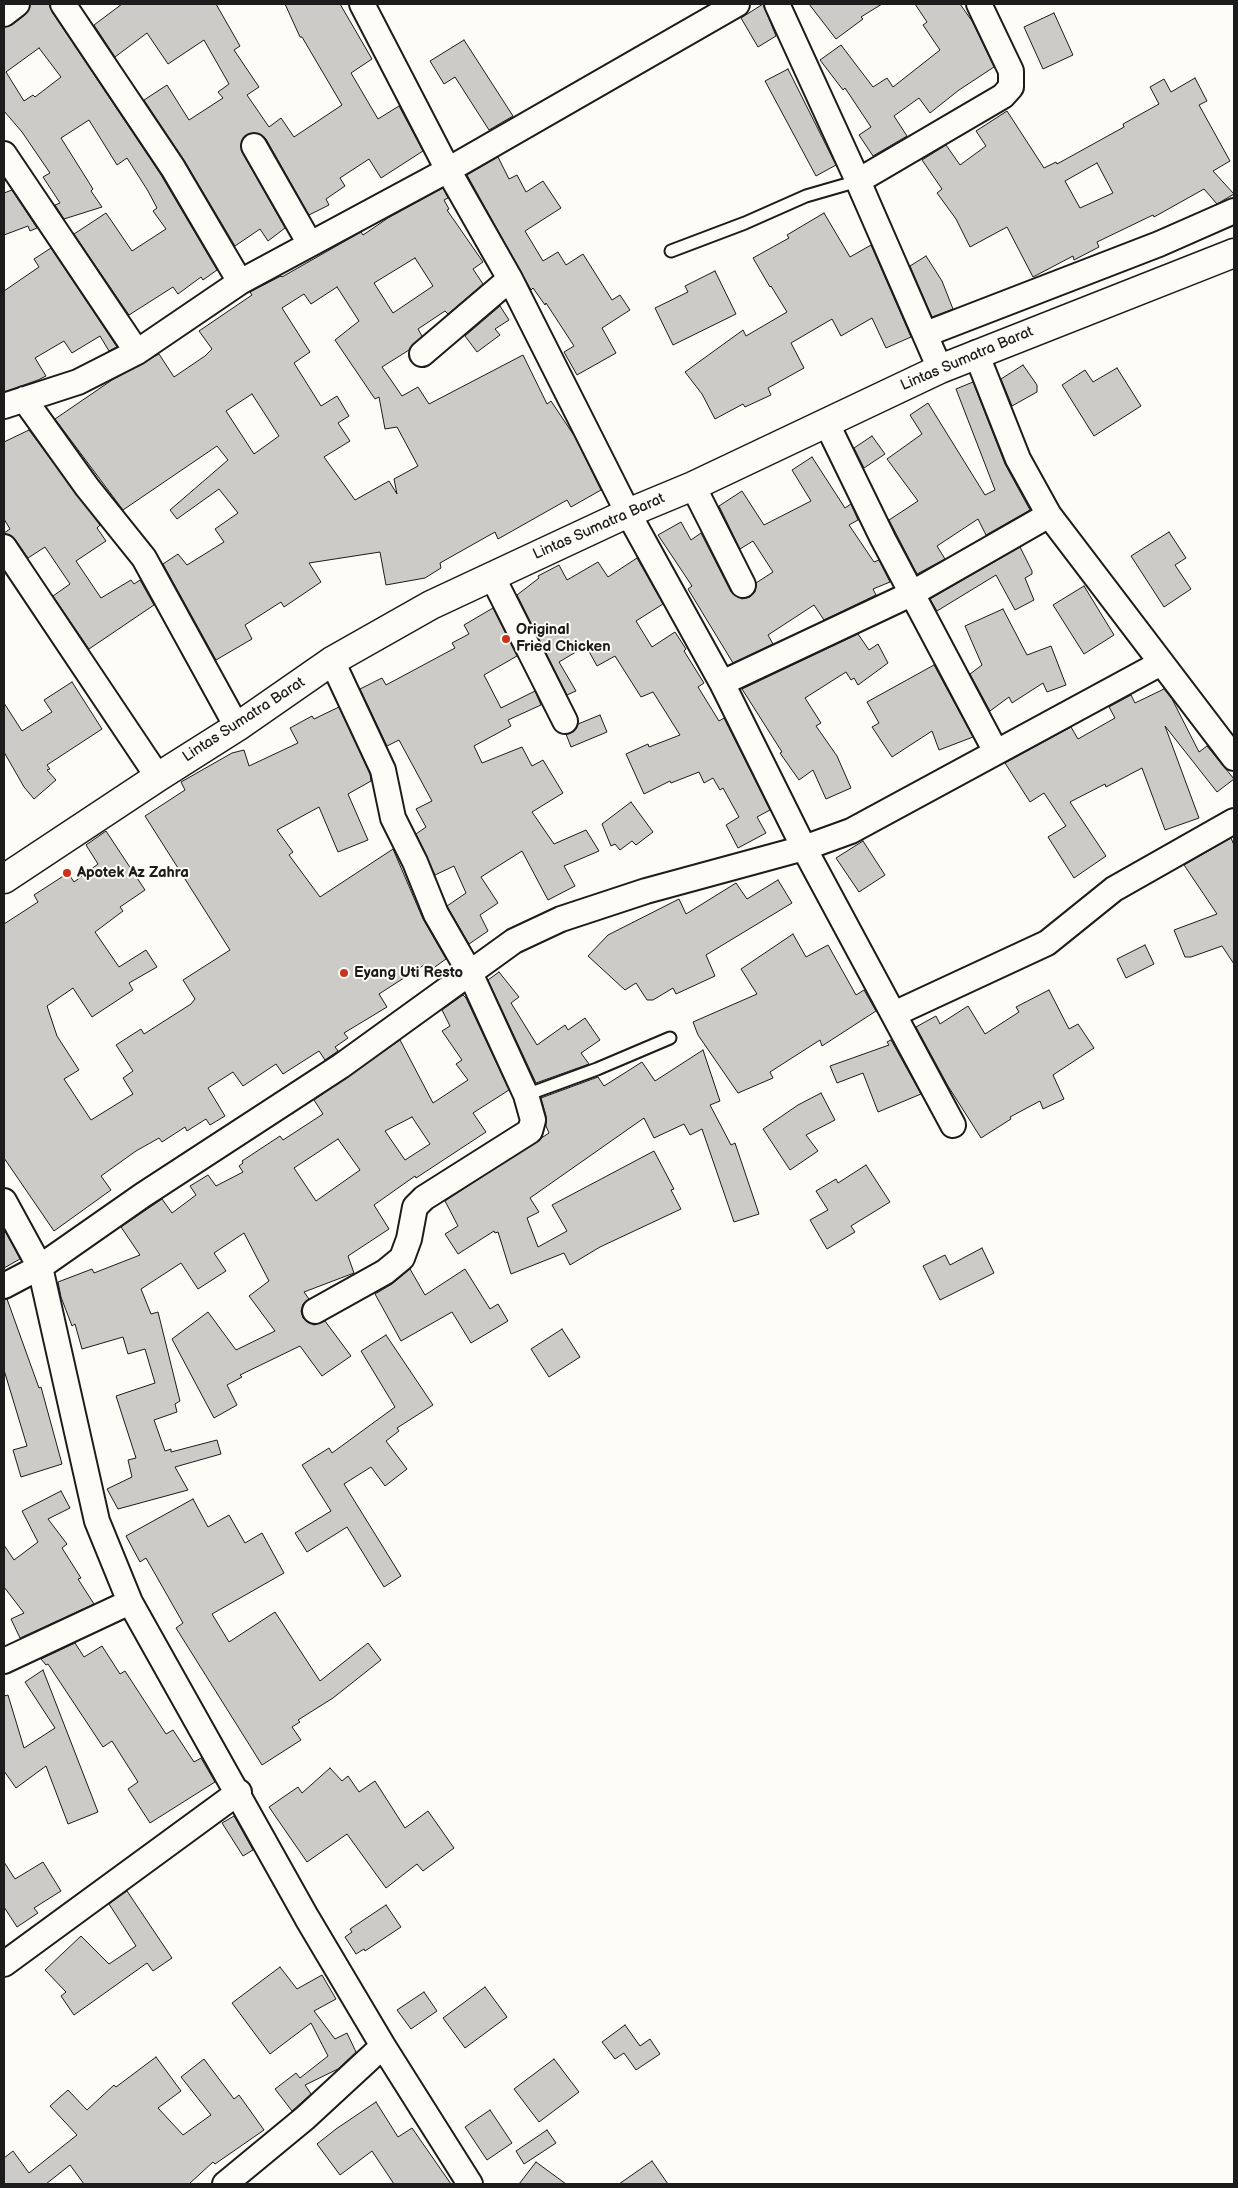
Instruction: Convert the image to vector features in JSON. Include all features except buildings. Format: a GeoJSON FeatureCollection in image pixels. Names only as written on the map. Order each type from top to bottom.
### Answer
{"type":"FeatureCollection","features":[{"type":"Feature","properties":{"kind":"highway","name":"Lintas Sumatra Barat"},"geometry":{"type":"LineString","coordinates":[[4,879],[237,727],[332,661],[431,605],[628,513],[693,486],[976,353],[1234,253]]}},
{"type":"Feature","properties":{"kind":"street"},"geometry":{"type":"LineString","coordinates":[[4,14],[17,4]]}},
{"type":"Feature","properties":{"kind":"street"},"geometry":{"type":"LineString","coordinates":[[63,4],[173,168],[240,282]]}},
{"type":"Feature","properties":{"kind":"street"},"geometry":{"type":"LineString","coordinates":[[362,4],[448,170],[510,279],[628,513],[722,683],[804,848],[953,1125]]}},
{"type":"Feature","properties":{"kind":"street"},"geometry":{"type":"LineString","coordinates":[[237,727],[144,558],[87,487],[14,403],[78,382],[137,352],[240,282],[448,170],[737,4]]}},
{"type":"Feature","properties":{"kind":"street"},"geometry":{"type":"LineString","coordinates":[[777,4],[858,181],[940,369]]}},
{"type":"Feature","properties":{"kind":"street"},"geometry":{"type":"LineString","coordinates":[[858,181],[1003,96],[1011,86],[1011,71],[978,4]]}},
{"type":"Feature","properties":{"kind":"street"},"geometry":{"type":"LineString","coordinates":[[254,146],[310,244]]}},
{"type":"Feature","properties":{"kind":"street"},"geometry":{"type":"LineString","coordinates":[[4,154],[137,352]]}},
{"type":"Feature","properties":{"kind":"street"},"geometry":{"type":"LineString","coordinates":[[926,334],[1159,244],[1234,211]]}},
{"type":"Feature","properties":{"kind":"street"},"geometry":{"type":"LineString","coordinates":[[422,354],[510,279]]}},
{"type":"Feature","properties":{"kind":"street"},"geometry":{"type":"LineString","coordinates":[[976,353],[1018,459],[1049,515],[1234,758]]}},
{"type":"Feature","properties":{"kind":"street"},"geometry":{"type":"LineString","coordinates":[[826,422],[912,594],[996,752]]}},
{"type":"Feature","properties":{"kind":"street"},"geometry":{"type":"LineString","coordinates":[[693,486],[743,585]]}},
{"type":"Feature","properties":{"kind":"street"},"geometry":{"type":"LineString","coordinates":[[722,683],[912,594],[1049,515]]}},
{"type":"Feature","properties":{"kind":"street"},"geometry":{"type":"LineString","coordinates":[[4,547],[158,777]]}},
{"type":"Feature","properties":{"kind":"street"},"geometry":{"type":"LineString","coordinates":[[492,576],[565,721]]}},
{"type":"Feature","properties":{"kind":"street"},"geometry":{"type":"LineString","coordinates":[[315,1311],[384,1272],[402,1258],[409,1239],[416,1207],[424,1198],[530,1132],[532,1120],[526,1095],[470,973],[436,914],[415,862],[393,818],[383,770],[332,661]]}},
{"type":"Feature","properties":{"kind":"street"},"geometry":{"type":"LineString","coordinates":[[4,1286],[40,1267],[143,1195],[341,1066],[514,942],[561,919],[646,891],[804,848],[851,831],[1161,663]]}},
{"type":"Feature","properties":{"kind":"street"},"geometry":{"type":"LineString","coordinates":[[894,1014],[1048,943],[1114,889],[1234,821]]}},
{"type":"Feature","properties":{"kind":"street"},"geometry":{"type":"LineString","coordinates":[[4,1201],[40,1267],[97,1521],[130,1602],[307,1918],[383,2046],[470,2184]]}},
{"type":"Feature","properties":{"kind":"street"},"geometry":{"type":"LineString","coordinates":[[4,1661],[130,1602]]}},
{"type":"Feature","properties":{"kind":"street"},"geometry":{"type":"LineString","coordinates":[[4,1964],[238,1792]]}},
{"type":"Feature","properties":{"kind":"street"},"geometry":{"type":"LineString","coordinates":[[225,2184],[305,2118],[383,2046]]}},
{"type":"Feature","properties":{"kind":"lane"},"geometry":{"type":"LineString","coordinates":[[671,250],[745,223],[806,196],[858,181]]}},
{"type":"Feature","properties":{"kind":"lane"},"geometry":{"type":"LineString","coordinates":[[526,1095],[597,1069],[670,1038]]}},
{"type":"Feature","properties":{"kind":"place","name":"Original Fried Chicken"},"geometry":{"type":"Point","coordinates":[506,639]}},
{"type":"Feature","properties":{"kind":"place","name":"Apotek Az Zahra"},"geometry":{"type":"Point","coordinates":[67,873]}},
{"type":"Feature","properties":{"kind":"place","name":"Eyang Uti Resto"},"geometry":{"type":"Point","coordinates":[344,973]}}]}
